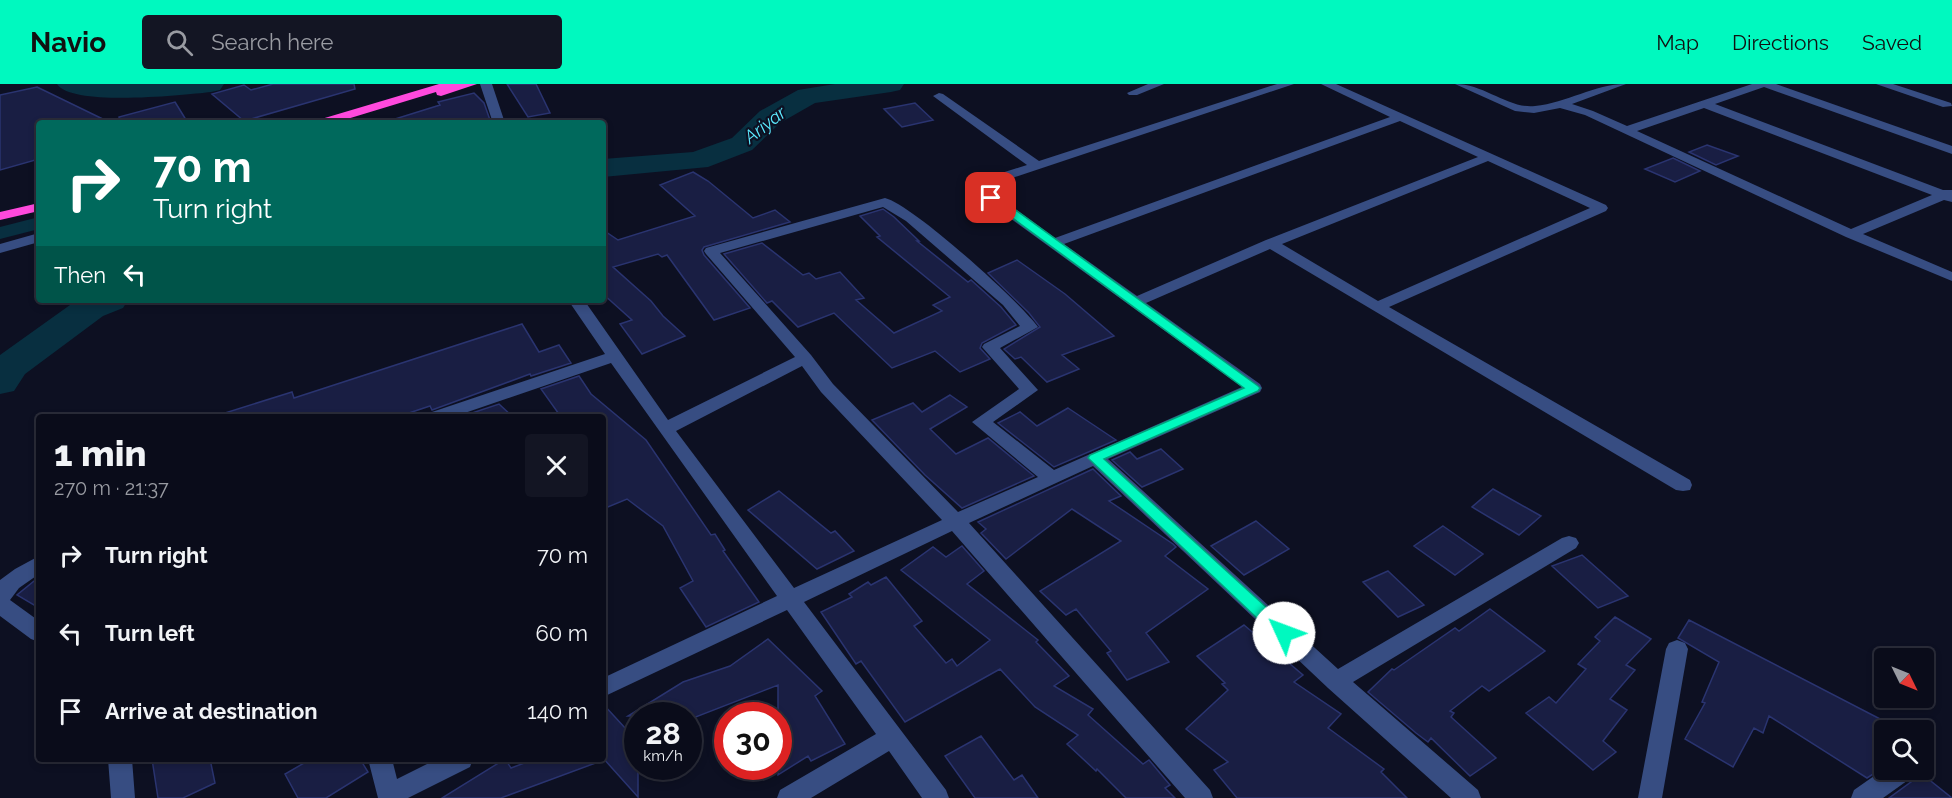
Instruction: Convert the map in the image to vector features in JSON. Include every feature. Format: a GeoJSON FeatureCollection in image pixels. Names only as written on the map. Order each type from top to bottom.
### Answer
{"type":"FeatureCollection","features":[{"type":"Feature","properties":{"kind":"highway"},"geometry":{"type":"LineString","coordinates":[[332,120],[451,84]]}},
{"type":"Feature","properties":{"kind":"highway"},"geometry":{"type":"LineString","coordinates":[[355,120],[471,84]]}},
{"type":"Feature","properties":{"kind":"highway"},"geometry":{"type":"LineString","coordinates":[[0,206],[36,199]]}},
{"type":"Feature","properties":{"kind":"highway"},"geometry":{"type":"LineString","coordinates":[[0,216],[36,208]]}},
{"type":"Feature","properties":{"kind":"street"},"geometry":{"type":"LineString","coordinates":[[486,84],[498,120]]}},
{"type":"Feature","properties":{"kind":"street"},"geometry":{"type":"LineString","coordinates":[[1133,93],[1158,84]]}},
{"type":"Feature","properties":{"kind":"street"},"geometry":{"type":"LineString","coordinates":[[606,686],[954,522],[1254,388],[975,186],[1288,84]]}},
{"type":"Feature","properties":{"kind":"street"},"geometry":{"type":"LineString","coordinates":[[1327,84],[1600,208],[1377,308]]}},
{"type":"Feature","properties":{"kind":"street"},"geometry":{"type":"LineString","coordinates":[[1461,84],[1515,108],[1534,110],[1620,84]]}},
{"type":"Feature","properties":{"kind":"street"},"geometry":{"type":"LineString","coordinates":[[1627,130],[1764,84],[1952,150]]}},
{"type":"Feature","properties":{"kind":"street"},"geometry":{"type":"LineString","coordinates":[[1882,84],[1947,105]]}},
{"type":"Feature","properties":{"kind":"street"},"geometry":{"type":"LineString","coordinates":[[939,96],[1037,166]]}},
{"type":"Feature","properties":{"kind":"street"},"geometry":{"type":"LineString","coordinates":[[1560,104],[1589,113],[1851,234],[1952,277]]}},
{"type":"Feature","properties":{"kind":"street"},"geometry":{"type":"LineString","coordinates":[[1704,104],[1949,195]]}},
{"type":"Feature","properties":{"kind":"street"},"geometry":{"type":"LineString","coordinates":[[1054,243],[1401,117]]}},
{"type":"Feature","properties":{"kind":"street"},"geometry":{"type":"LineString","coordinates":[[1135,302],[1271,243],[1488,157]]}},
{"type":"Feature","properties":{"kind":"street"},"geometry":{"type":"LineString","coordinates":[[1851,234],[1949,195]]}},
{"type":"Feature","properties":{"kind":"street"},"geometry":{"type":"LineString","coordinates":[[1052,478],[981,422],[1029,390],[990,347],[1030,327],[1008,302],[911,218],[885,202],[711,251],[805,358],[827,388],[988,557],[1201,798]]}},
{"type":"Feature","properties":{"kind":"street"},"geometry":{"type":"LineString","coordinates":[[0,249],[36,238]]}},
{"type":"Feature","properties":{"kind":"street"},"geometry":{"type":"LineString","coordinates":[[1271,243],[1377,308],[1683,485]]}},
{"type":"Feature","properties":{"kind":"street"},"geometry":{"type":"LineString","coordinates":[[578,303],[665,429],[937,798]]}},
{"type":"Feature","properties":{"kind":"street"},"geometry":{"type":"LineString","coordinates":[[464,412],[614,357]]}},
{"type":"Feature","properties":{"kind":"street"},"geometry":{"type":"LineString","coordinates":[[665,429],[805,358]]}},
{"type":"Feature","properties":{"kind":"street"},"geometry":{"type":"LineString","coordinates":[[1095,458],[1336,681],[1469,798]]}},
{"type":"Feature","properties":{"kind":"street"},"geometry":{"type":"LineString","coordinates":[[1336,681],[1569,543]]}},
{"type":"Feature","properties":{"kind":"street"},"geometry":{"type":"LineString","coordinates":[[36,566],[12,581],[2,591],[0,600],[3,607],[36,631]]}},
{"type":"Feature","properties":{"kind":"street"},"geometry":{"type":"LineString","coordinates":[[1650,798],[1677,649]]}},
{"type":"Feature","properties":{"kind":"street"},"geometry":{"type":"LineString","coordinates":[[789,798],[892,737]]}},
{"type":"Feature","properties":{"kind":"street"},"geometry":{"type":"LineString","coordinates":[[120,762],[123,798]]}},
{"type":"Feature","properties":{"kind":"street"},"geometry":{"type":"LineString","coordinates":[[380,762],[386,796],[455,762]]}},
{"type":"Feature","properties":{"kind":"street"},"geometry":{"type":"LineString","coordinates":[[1863,798],[1888,780]]}},
{"type":"Feature","properties":{"kind":"building"},"geometry":{"type":"Polygon","coordinates":[[[273,84],[354,84],[355,89],[247,120],[243,120],[212,94],[244,85],[251,90],[273,84]]]}},
{"type":"Feature","properties":{"kind":"building"},"geometry":{"type":"Polygon","coordinates":[[[507,84],[536,84],[550,113],[528,117],[507,84]]]}},
{"type":"Feature","properties":{"kind":"building"},"geometry":{"type":"Polygon","coordinates":[[[37,87],[105,120],[36,120],[36,160],[0,170],[0,95],[37,87]]]}},
{"type":"Feature","properties":{"kind":"building"},"geometry":{"type":"Polygon","coordinates":[[[474,93],[484,103],[490,120],[395,120],[440,105],[438,102],[474,93]]]}},
{"type":"Feature","properties":{"kind":"building"},"geometry":{"type":"Polygon","coordinates":[[[175,102],[186,120],[120,120],[119,117],[175,102]]]}},
{"type":"Feature","properties":{"kind":"building"},"geometry":{"type":"Polygon","coordinates":[[[915,103],[933,120],[902,127],[884,109],[915,103]]]}},
{"type":"Feature","properties":{"kind":"building"},"geometry":{"type":"Polygon","coordinates":[[[1707,145],[1738,156],[1716,165],[1689,152],[1707,145]]]}},
{"type":"Feature","properties":{"kind":"building"},"geometry":{"type":"Polygon","coordinates":[[[1673,158],[1700,171],[1675,182],[1645,169],[1673,158]]]}},
{"type":"Feature","properties":{"kind":"building"},"geometry":{"type":"Polygon","coordinates":[[[693,172],[708,181],[753,218],[775,210],[790,222],[704,247],[702,250],[704,255],[750,308],[714,320],[667,255],[662,257],[658,254],[613,267],[685,336],[642,354],[620,324],[632,320],[606,297],[606,232],[618,240],[695,216],[660,185],[693,172]]]}},
{"type":"Feature","properties":{"kind":"building"},"geometry":{"type":"Polygon","coordinates":[[[883,209],[919,241],[917,241],[968,282],[971,280],[1001,307],[1016,325],[982,343],[980,348],[990,359],[960,372],[935,351],[892,368],[834,313],[798,327],[772,301],[767,303],[724,254],[762,243],[803,275],[809,273],[816,279],[840,272],[864,298],[856,300],[894,333],[942,311],[933,305],[950,297],[877,237],[880,236],[860,216],[883,209]]]}},
{"type":"Feature","properties":{"kind":"building"},"geometry":{"type":"Polygon","coordinates":[[[1017,260],[1065,294],[1114,336],[1062,355],[1079,369],[1047,382],[1021,357],[1015,359],[1004,349],[1040,327],[988,273],[1017,260]]]}},
{"type":"Feature","properties":{"kind":"building"},"geometry":{"type":"Polygon","coordinates":[[[522,324],[539,352],[559,345],[571,363],[531,376],[530,374],[432,410],[430,406],[406,414],[225,413],[292,392],[294,398],[522,324]]]}},
{"type":"Feature","properties":{"kind":"building"},"geometry":{"type":"Polygon","coordinates":[[[579,376],[591,394],[646,440],[711,535],[715,534],[725,550],[723,551],[759,602],[706,627],[680,588],[693,581],[663,526],[627,499],[606,508],[606,414],[559,414],[541,389],[579,376]]]}},
{"type":"Feature","properties":{"kind":"building"},"geometry":{"type":"Polygon","coordinates":[[[950,395],[967,407],[930,429],[956,454],[988,438],[1034,476],[962,508],[925,475],[872,420],[913,403],[922,412],[950,395]]]}},
{"type":"Feature","properties":{"kind":"building"},"geometry":{"type":"Polygon","coordinates":[[[499,404],[510,414],[469,414],[499,404]]]}},
{"type":"Feature","properties":{"kind":"building"},"geometry":{"type":"Polygon","coordinates":[[[1068,408],[1116,440],[1054,467],[998,423],[1020,412],[1037,426],[1068,408]]]}},
{"type":"Feature","properties":{"kind":"building"},"geometry":{"type":"Polygon","coordinates":[[[1161,449],[1183,469],[1142,487],[1112,460],[1130,452],[1137,459],[1161,449]]]}},
{"type":"Feature","properties":{"kind":"building"},"geometry":{"type":"Polygon","coordinates":[[[1093,469],[1121,496],[1109,501],[1173,544],[1176,547],[1165,556],[1208,589],[1146,633],[1169,662],[1127,680],[1107,653],[1111,651],[1076,609],[1066,615],[1040,591],[1121,541],[1072,509],[1006,559],[981,533],[986,529],[978,522],[1093,469]]]}},
{"type":"Feature","properties":{"kind":"building"},"geometry":{"type":"Polygon","coordinates":[[[1493,489],[1541,516],[1519,535],[1472,507],[1493,489]]]}},
{"type":"Feature","properties":{"kind":"building"},"geometry":{"type":"Polygon","coordinates":[[[779,491],[831,533],[835,531],[854,551],[817,569],[748,510],[779,491]]]}},
{"type":"Feature","properties":{"kind":"building"},"geometry":{"type":"Polygon","coordinates":[[[1256,521],[1289,549],[1244,575],[1211,546],[1256,521]]]}},
{"type":"Feature","properties":{"kind":"building"},"geometry":{"type":"Polygon","coordinates":[[[1443,526],[1483,554],[1455,575],[1414,546],[1443,526]]]}},
{"type":"Feature","properties":{"kind":"building"},"geometry":{"type":"Polygon","coordinates":[[[962,546],[984,571],[967,584],[1038,640],[1036,642],[1069,676],[1054,686],[1093,709],[1088,715],[1143,764],[1149,760],[1170,785],[1165,788],[1175,798],[1126,798],[1097,769],[1096,771],[1067,744],[1078,735],[1035,707],[1000,669],[905,722],[861,661],[856,664],[821,612],[852,597],[849,594],[868,582],[871,585],[886,577],[922,621],[914,626],[946,663],[952,659],[957,666],[990,640],[901,570],[933,547],[946,557],[962,546]]]}},
{"type":"Feature","properties":{"kind":"building"},"geometry":{"type":"Polygon","coordinates":[[[1582,555],[1628,596],[1598,608],[1552,566],[1582,555]]]}},
{"type":"Feature","properties":{"kind":"building"},"geometry":{"type":"Polygon","coordinates":[[[1388,571],[1424,605],[1398,617],[1363,582],[1388,571]]]}},
{"type":"Feature","properties":{"kind":"building"},"geometry":{"type":"Polygon","coordinates":[[[36,579],[36,606],[17,595],[36,579]]]}},
{"type":"Feature","properties":{"kind":"building"},"geometry":{"type":"Polygon","coordinates":[[[1490,609],[1545,651],[1489,691],[1482,686],[1450,711],[1454,713],[1451,717],[1496,758],[1470,776],[1431,738],[1428,742],[1368,692],[1392,669],[1394,670],[1455,628],[1459,631],[1490,609]]]}},
{"type":"Feature","properties":{"kind":"building"},"geometry":{"type":"Polygon","coordinates":[[[1615,617],[1651,639],[1626,665],[1635,670],[1610,699],[1627,710],[1603,741],[1616,752],[1593,770],[1526,713],[1549,697],[1556,703],[1586,669],[1578,664],[1600,641],[1595,637],[1615,617]]]}},
{"type":"Feature","properties":{"kind":"building"},"geometry":{"type":"Polygon","coordinates":[[[1689,620],[1882,720],[1874,720],[1874,773],[1867,778],[1769,716],[1763,733],[1754,728],[1733,767],[1685,739],[1705,703],[1702,702],[1719,662],[1678,638],[1689,620]]]}},
{"type":"Feature","properties":{"kind":"building"},"geometry":{"type":"Polygon","coordinates":[[[1244,625],[1303,675],[1294,682],[1341,714],[1328,728],[1384,769],[1381,772],[1407,798],[1237,798],[1214,770],[1228,762],[1186,729],[1228,690],[1222,684],[1225,683],[1197,656],[1244,625]]]}},
{"type":"Feature","properties":{"kind":"building"},"geometry":{"type":"Polygon","coordinates":[[[768,639],[822,691],[815,696],[845,744],[811,761],[808,756],[792,766],[792,702],[778,702],[778,685],[734,702],[714,702],[714,710],[702,715],[702,702],[651,702],[683,682],[730,666],[768,639]]]}},
{"type":"Feature","properties":{"kind":"building"},"geometry":{"type":"Polygon","coordinates":[[[606,707],[624,727],[624,780],[638,780],[638,797],[606,761],[606,707]]]}},
{"type":"Feature","properties":{"kind":"building"},"geometry":{"type":"Polygon","coordinates":[[[981,736],[1014,780],[1022,775],[1038,798],[975,798],[945,756],[981,736]]]}},
{"type":"Feature","properties":{"kind":"building"},"geometry":{"type":"Polygon","coordinates":[[[152,762],[211,762],[215,783],[183,798],[158,798],[152,762]]]}},
{"type":"Feature","properties":{"kind":"building"},"geometry":{"type":"Polygon","coordinates":[[[306,762],[362,762],[368,772],[326,798],[298,798],[285,774],[306,762]]]}},
{"type":"Feature","properties":{"kind":"building"},"geometry":{"type":"Polygon","coordinates":[[[500,762],[507,762],[511,768],[527,762],[598,762],[501,798],[442,798],[500,762]]]}},
{"type":"Feature","properties":{"kind":"building"},"geometry":{"type":"Polygon","coordinates":[[[1914,780],[1930,780],[1952,798],[1889,798],[1914,780]]]}},
{"type":"Feature","properties":{"kind":"waterway"},"geometry":{"type":"LineString","coordinates":[[70,84],[79,87],[151,90],[211,84]]}},
{"type":"Feature","properties":{"kind":"waterway","name":"Ariyar"},"geometry":{"type":"LineString","coordinates":[[606,168],[697,161],[742,144],[770,117],[808,96],[891,84]]}},
{"type":"Feature","properties":{"kind":"waterway"},"geometry":{"type":"LineString","coordinates":[[0,233],[36,224]]}},
{"type":"Feature","properties":{"kind":"waterway","name":"Ariyar"},"geometry":{"type":"LineString","coordinates":[[0,382],[10,366],[90,308],[102,303]]}},
{"type":"Feature","properties":{"kind":"route"},"geometry":{"type":"LineString","coordinates":[[991,198],[1254,388],[1095,458],[1284,633]]}}]}
